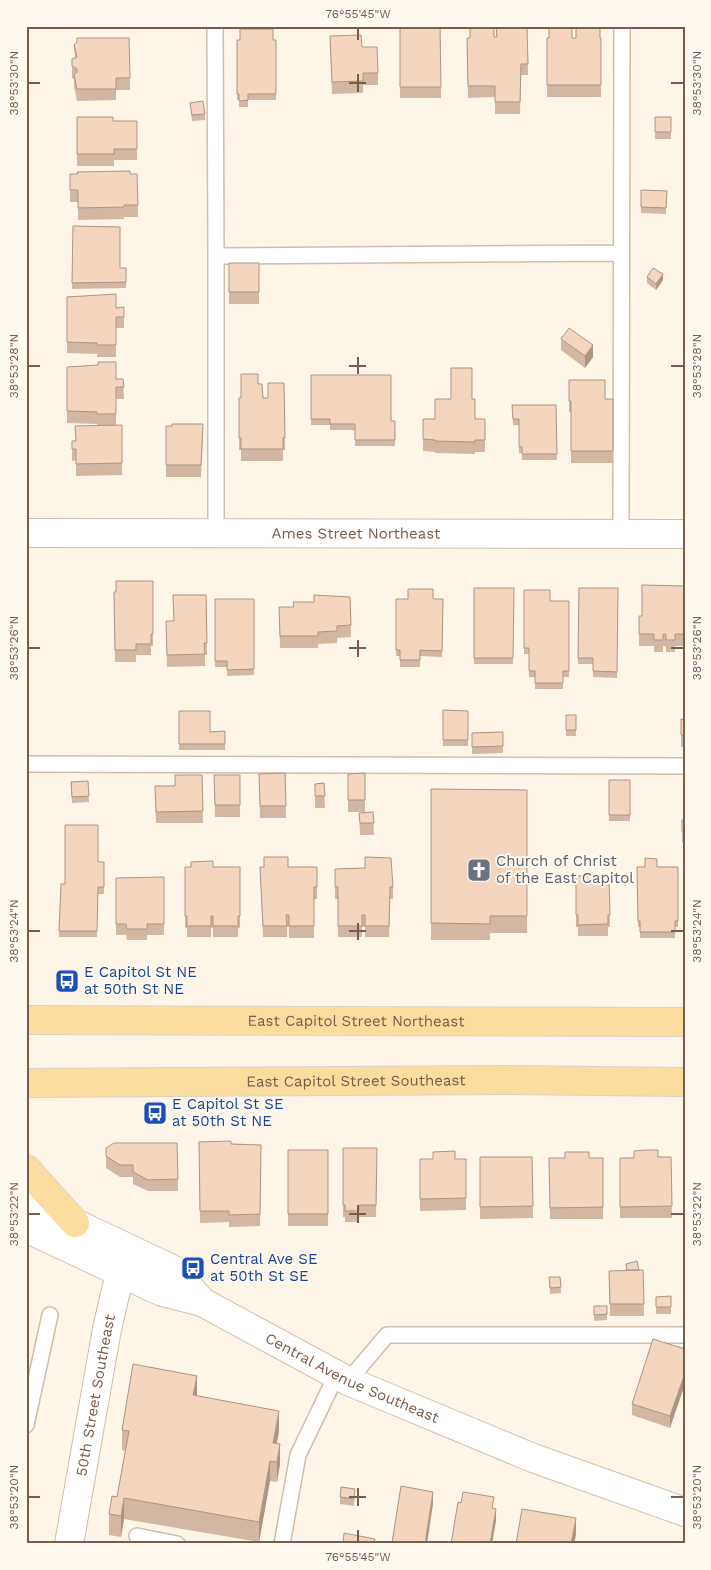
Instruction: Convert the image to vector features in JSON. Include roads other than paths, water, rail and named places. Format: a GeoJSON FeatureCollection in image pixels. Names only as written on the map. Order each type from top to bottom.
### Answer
{"type":"FeatureCollection","features":[{"type":"Feature","properties":{"kind":"main road","name":"East Capitol Street Northeast"},"geometry":{"type":"LineString","coordinates":[[26,1020],[685,1022]]}},
{"type":"Feature","properties":{"kind":"main road","name":"East Capitol Street Southeast"},"geometry":{"type":"LineString","coordinates":[[26,1083],[507,1080],[685,1082]]}},
{"type":"Feature","properties":{"kind":"main road"},"geometry":{"type":"LineString","coordinates":[[26,1169],[75,1223]]}},
{"type":"Feature","properties":{"kind":"street","name":"Ames Street Northeast"},"geometry":{"type":"LineString","coordinates":[[26,533],[685,534]]}},
{"type":"Feature","properties":{"kind":"street"},"geometry":{"type":"LineString","coordinates":[[26,1200],[75,1223],[124,1260]]}},
{"type":"Feature","properties":{"kind":"street","name":"Central Avenue Southeast"},"geometry":{"type":"LineString","coordinates":[[26,1228],[124,1260],[162,1292],[202,1302],[342,1379],[533,1458],[685,1512]]}},
{"type":"Feature","properties":{"kind":"street","name":"50th Street Southeast"},"geometry":{"type":"LineString","coordinates":[[69,1544],[107,1329],[124,1260]]}},
{"type":"Feature","properties":{"kind":"lane"},"geometry":{"type":"LineString","coordinates":[[214,26],[216,534]]}},
{"type":"Feature","properties":{"kind":"lane"},"geometry":{"type":"LineString","coordinates":[[621,534],[620,253],[622,26]]}},
{"type":"Feature","properties":{"kind":"lane"},"geometry":{"type":"LineString","coordinates":[[216,256],[620,253]]}},
{"type":"Feature","properties":{"kind":"lane"},"geometry":{"type":"LineString","coordinates":[[26,764],[685,766]]}},
{"type":"Feature","properties":{"kind":"lane"},"geometry":{"type":"LineString","coordinates":[[26,1425],[50,1315]]}},
{"type":"Feature","properties":{"kind":"lane"},"geometry":{"type":"LineString","coordinates":[[282,1544],[298,1455],[342,1379],[386,1336],[685,1336]]}},
{"type":"Feature","properties":{"kind":"lane"},"geometry":{"type":"LineString","coordinates":[[137,1536],[177,1544]]}},
{"type":"Feature","properties":{"kind":"place","name":"Church of Christ of the East Capitol"},"geometry":{"type":"Point","coordinates":[479,870]}},
{"type":"Feature","properties":{"kind":"place","name":"E Capitol St NE at 50th St NE"},"geometry":{"type":"Point","coordinates":[67,981]}},
{"type":"Feature","properties":{"kind":"place","name":"E Capitol St SE at 50th St NE"},"geometry":{"type":"Point","coordinates":[155,1113]}},
{"type":"Feature","properties":{"kind":"place","name":"Central Ave SE at 50th St SE"},"geometry":{"type":"Point","coordinates":[193,1268]}}]}
